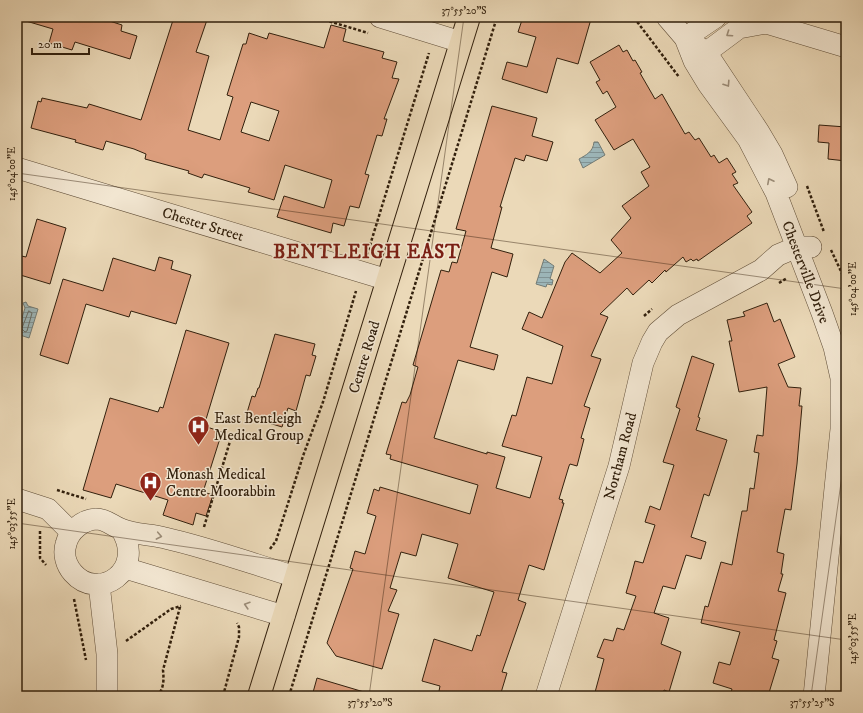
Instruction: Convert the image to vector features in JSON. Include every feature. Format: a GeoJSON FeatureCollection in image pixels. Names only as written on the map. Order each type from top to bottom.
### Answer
{"type":"FeatureCollection","features":[{"type":"Feature","properties":{"kind":"main road","name":"Centre Road"},"geometry":{"type":"LineString","coordinates":[[259,696],[469,17]]}},
{"type":"Feature","properties":{"kind":"street"},"geometry":{"type":"LineString","coordinates":[[380,17],[461,42]]}},
{"type":"Feature","properties":{"kind":"street","name":"Chesterville Drive"},"geometry":{"type":"LineString","coordinates":[[667,17],[700,56],[772,154],[783,175],[796,259],[843,345],[841,378],[841,429],[814,696]]}},
{"type":"Feature","properties":{"kind":"street"},"geometry":{"type":"LineString","coordinates":[[685,38],[716,17]]}},
{"type":"Feature","properties":{"kind":"street"},"geometry":{"type":"LineString","coordinates":[[700,56],[739,28],[761,20],[846,47]]}},
{"type":"Feature","properties":{"kind":"street","name":"Chester Street"},"geometry":{"type":"LineString","coordinates":[[17,168],[359,282],[388,280]]}},
{"type":"Feature","properties":{"kind":"street","name":"Northam Road"},"geometry":{"type":"LineString","coordinates":[[546,696],[617,473],[643,362],[652,342],[666,324],[678,315],[767,278],[778,255],[796,259]]}},
{"type":"Feature","properties":{"kind":"street"},"geometry":{"type":"LineString","coordinates":[[17,499],[48,509],[71,532]]}},
{"type":"Feature","properties":{"kind":"street"},"geometry":{"type":"LineString","coordinates":[[826,696],[846,500]]}},
{"type":"Feature","properties":{"kind":"street"},"geometry":{"type":"LineString","coordinates":[[121,529],[127,539],[130,550],[125,568],[119,576],[109,582],[99,584],[80,580],[72,572],[66,561],[65,550],[71,532],[79,524],[97,519],[108,521],[121,529],[166,538],[296,577]]}},
{"type":"Feature","properties":{"kind":"street"},"geometry":{"type":"LineString","coordinates":[[125,568],[187,595],[284,616]]}},
{"type":"Feature","properties":{"kind":"street"},"geometry":{"type":"LineString","coordinates":[[99,584],[107,654],[107,696]]}},
{"type":"Feature","properties":{"kind":"path"},"geometry":{"type":"LineString","coordinates":[[289,696],[497,17]]}},
{"type":"Feature","properties":{"kind":"path"},"geometry":{"type":"LineString","coordinates":[[629,17],[635,19],[682,82]]}},
{"type":"Feature","properties":{"kind":"path"},"geometry":{"type":"LineString","coordinates":[[268,551],[276,542],[303,456],[323,402],[435,34]]}},
{"type":"Feature","properties":{"kind":"path"},"geometry":{"type":"LineString","coordinates":[[767,278],[796,259]]}},
{"type":"Feature","properties":{"kind":"path"},"geometry":{"type":"LineString","coordinates":[[790,285],[796,259]]}},
{"type":"Feature","properties":{"kind":"path"},"geometry":{"type":"LineString","coordinates":[[349,289],[359,282]]}},
{"type":"Feature","properties":{"kind":"path"},"geometry":{"type":"LineString","coordinates":[[198,548],[231,438]]}},
{"type":"Feature","properties":{"kind":"path"},"geometry":{"type":"LineString","coordinates":[[180,607],[187,595]]}},
{"type":"Feature","properties":{"kind":"path"},"geometry":{"type":"LineString","coordinates":[[157,696],[161,692],[164,680],[163,670],[180,607],[187,595]]}},
{"type":"Feature","properties":{"kind":"path"},"geometry":{"type":"LineString","coordinates":[[224,696],[238,637],[239,627],[235,620]]}},
{"type":"Feature","properties":{"kind":"water"},"geometry":{"type":"Polygon","coordinates":[[[594,142],[598,142],[605,155],[583,168],[579,159],[591,151],[594,142]]]}},
{"type":"Feature","properties":{"kind":"water"},"geometry":{"type":"Polygon","coordinates":[[[544,259],[554,266],[550,279],[553,280],[552,285],[547,284],[546,287],[536,284],[544,259]]]}},
{"type":"Feature","properties":{"kind":"water"},"geometry":{"type":"Polygon","coordinates":[[[26,302],[28,306],[38,309],[29,338],[17,334],[25,308],[23,303],[26,302]]]}},
{"type":"Feature","properties":{"kind":"building"},"geometry":{"type":"Polygon","coordinates":[[[27,17],[97,17],[122,25],[121,31],[137,36],[130,59],[75,42],[72,50],[49,43],[53,29],[26,21],[27,17]]]}},
{"type":"Feature","properties":{"kind":"building"},"geometry":{"type":"Polygon","coordinates":[[[174,17],[208,17],[196,52],[209,56],[188,130],[220,140],[233,97],[227,95],[243,44],[246,44],[249,33],[267,39],[269,33],[324,48],[331,25],[346,29],[343,41],[384,52],[382,58],[397,62],[392,78],[399,79],[384,119],[387,119],[382,136],[377,135],[365,174],[369,175],[359,208],[350,206],[344,226],[333,223],[331,233],[277,217],[284,196],[324,208],[332,180],[285,165],[274,200],[248,192],[250,188],[204,174],[202,178],[188,173],[189,171],[145,159],[146,154],[134,149],[106,141],[103,150],[75,142],[76,140],[31,128],[38,101],[41,102],[42,98],[87,108],[89,104],[141,120],[174,17]],[[251,102],[241,132],[269,141],[279,111],[251,102]]]}},
{"type":"Feature","properties":{"kind":"building"},"geometry":{"type":"Polygon","coordinates":[[[523,17],[583,17],[591,19],[578,64],[557,58],[547,93],[502,79],[507,62],[527,67],[536,37],[518,32],[523,17]]]}},
{"type":"Feature","properties":{"kind":"building"},"geometry":{"type":"Polygon","coordinates":[[[619,45],[623,52],[627,50],[633,61],[635,60],[642,72],[640,73],[655,99],[662,94],[685,134],[689,132],[695,140],[699,138],[711,157],[714,155],[719,163],[727,158],[736,172],[732,174],[738,183],[733,185],[752,212],[747,216],[752,223],[698,261],[697,259],[693,261],[691,259],[686,262],[683,257],[666,272],[665,270],[652,283],[649,280],[633,295],[627,288],[600,314],[608,317],[591,356],[601,359],[584,406],[590,408],[581,438],[584,439],[577,466],[570,464],[569,466],[559,499],[563,500],[562,503],[564,503],[544,570],[529,565],[518,600],[526,603],[502,672],[507,673],[500,696],[438,696],[440,686],[422,681],[434,639],[472,651],[477,635],[480,636],[494,592],[448,578],[458,544],[422,534],[416,556],[401,552],[390,588],[397,590],[388,611],[399,614],[382,669],[336,656],[327,643],[353,569],[350,568],[355,551],[365,554],[376,516],[367,513],[374,489],[379,491],[380,487],[470,514],[478,485],[390,459],[391,455],[386,454],[402,402],[406,403],[410,395],[418,367],[413,365],[441,270],[449,272],[452,262],[457,263],[466,231],[456,229],[492,106],[537,118],[532,136],[553,142],[547,161],[526,155],[524,161],[515,158],[500,207],[502,207],[491,248],[513,254],[507,277],[492,272],[470,347],[498,355],[494,370],[458,360],[434,438],[487,454],[487,452],[505,457],[496,488],[530,498],[542,457],[502,446],[512,415],[516,416],[527,377],[552,384],[563,346],[522,329],[529,312],[542,318],[565,262],[572,253],[600,273],[622,253],[611,240],[631,218],[622,206],[649,186],[641,172],[650,167],[633,139],[614,150],[595,120],[616,107],[607,91],[603,94],[596,82],[600,80],[590,62],[619,45]]]}},
{"type":"Feature","properties":{"kind":"building"},"geometry":{"type":"Polygon","coordinates":[[[819,125],[846,127],[846,161],[828,159],[829,143],[818,142],[819,125]]]}},
{"type":"Feature","properties":{"kind":"building"},"geometry":{"type":"Polygon","coordinates":[[[37,219],[66,228],[50,284],[17,274],[17,255],[26,257],[37,219]]]}},
{"type":"Feature","properties":{"kind":"building"},"geometry":{"type":"Polygon","coordinates":[[[159,257],[173,261],[171,269],[191,275],[176,324],[131,311],[129,317],[86,304],[68,364],[40,355],[63,279],[103,291],[113,258],[155,271],[159,257]]]}},
{"type":"Feature","properties":{"kind":"building"},"geometry":{"type":"Polygon","coordinates":[[[767,303],[774,322],[780,319],[795,357],[778,364],[788,387],[801,388],[799,406],[802,406],[791,510],[785,509],[777,552],[784,554],[781,574],[783,574],[778,591],[786,593],[774,640],[777,641],[772,658],[779,660],[768,696],[730,696],[732,689],[713,683],[719,662],[730,665],[740,632],[701,623],[705,606],[708,607],[721,562],[732,565],[742,511],[747,511],[750,488],[754,489],[759,453],[754,452],[757,435],[763,436],[767,387],[739,392],[729,341],[732,341],[727,320],[745,316],[743,312],[767,303]]]}},
{"type":"Feature","properties":{"kind":"building"},"geometry":{"type":"Polygon","coordinates":[[[186,330],[229,343],[204,426],[222,432],[203,492],[213,495],[206,516],[196,513],[193,525],[163,515],[168,500],[116,484],[111,498],[83,490],[110,398],[158,412],[160,407],[163,408],[186,330]]]}},
{"type":"Feature","properties":{"kind":"building"},"geometry":{"type":"Polygon","coordinates":[[[275,334],[315,344],[312,355],[316,356],[310,376],[306,375],[296,411],[288,408],[282,427],[246,416],[252,396],[255,397],[259,388],[275,334]]]}},
{"type":"Feature","properties":{"kind":"building"},"geometry":{"type":"Polygon","coordinates":[[[692,356],[714,364],[698,417],[700,418],[696,430],[727,440],[709,496],[704,494],[691,537],[706,542],[701,559],[686,555],[675,589],[663,586],[654,613],[669,618],[661,644],[681,652],[669,692],[664,690],[662,696],[594,696],[604,659],[597,657],[604,639],[613,641],[617,628],[624,630],[636,596],[626,593],[635,561],[643,563],[655,525],[645,522],[650,506],[660,510],[674,465],[663,462],[680,409],[676,407],[692,356]]]}},
{"type":"Feature","properties":{"kind":"building"},"geometry":{"type":"Polygon","coordinates":[[[317,678],[364,692],[363,696],[312,696],[317,678]]]}},
{"type":"Feature","properties":{"kind":"place","name":"East Bentleigh Medical Group"},"geometry":{"type":"Point","coordinates":[199,446]}},
{"type":"Feature","properties":{"kind":"place","name":"Monash Medical Centre Moorabbin"},"geometry":{"type":"Point","coordinates":[150,502]}},
{"type":"Feature","properties":{"kind":"district","name":"BENTLEIGH EAST"},"geometry":{"type":"Point","coordinates":[367,251]}}]}
